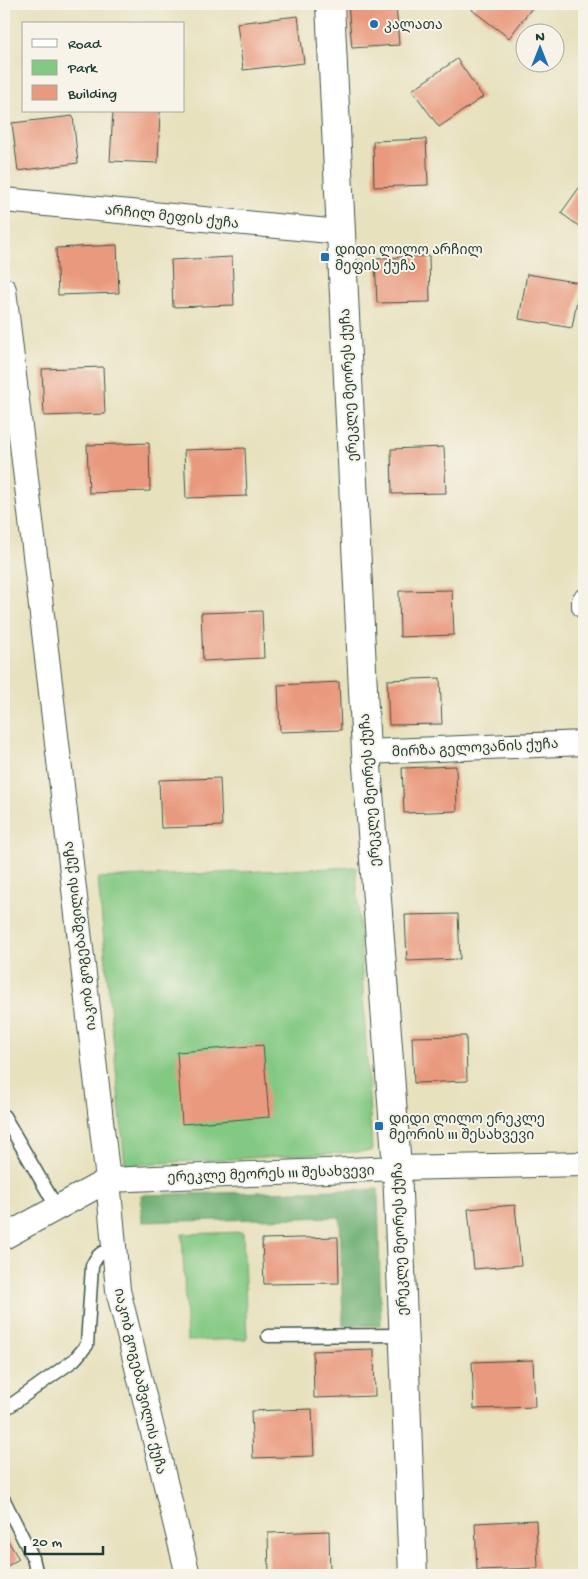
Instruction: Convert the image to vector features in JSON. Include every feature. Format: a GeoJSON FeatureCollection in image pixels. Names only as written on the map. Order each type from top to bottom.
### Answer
{"type":"FeatureCollection","features":[{"type":"Feature","properties":{"kind":"street","name":"ერეკლე მეორეს ქუჩა"},"geometry":{"type":"LineString","coordinates":[[330,4],[366,752],[397,1168],[413,1575]]}},
{"type":"Feature","properties":{"kind":"street","name":"არჩილ მეფის ქუჩა"},"geometry":{"type":"LineString","coordinates":[[4,200],[340,232]]}},
{"type":"Feature","properties":{"kind":"street","name":"იაკობ გოგებაშვილის ქუჩა"},"geometry":{"type":"LineString","coordinates":[[4,290],[108,1180],[118,1290],[188,1575]]}},
{"type":"Feature","properties":{"kind":"street"},"geometry":{"type":"LineString","coordinates":[[584,601],[584,606]]}},
{"type":"Feature","properties":{"kind":"street","name":"მირზა გელოვანის ქუჩა"},"geometry":{"type":"LineString","coordinates":[[366,752],[584,742]]}},
{"type":"Feature","properties":{"kind":"street","name":"ერეკლე მეორეს III შესახვევი"},"geometry":{"type":"LineString","coordinates":[[108,1180],[397,1168],[584,1164]]}},
{"type":"Feature","properties":{"kind":"street"},"geometry":{"type":"LineString","coordinates":[[4,1237],[108,1180]]}},
{"type":"Feature","properties":{"kind":"lane"},"geometry":{"type":"LineString","coordinates":[[4,1116],[57,1208]]}},
{"type":"Feature","properties":{"kind":"lane"},"geometry":{"type":"LineString","coordinates":[[4,1410],[74,1360],[87,1345],[92,1266],[97,1256],[104,1250],[114,1249]]}},
{"type":"Feature","properties":{"kind":"lane"},"geometry":{"type":"LineString","coordinates":[[268,1336],[403,1335]]}},
{"type":"Feature","properties":{"kind":"lane"},"geometry":{"type":"LineString","coordinates":[[4,1500],[33,1558],[37,1575]]}},
{"type":"Feature","properties":{"kind":"green space"},"geometry":{"type":"Polygon","coordinates":[[[356,867],[372,1151],[125,1165],[98,878],[356,867]]]}},
{"type":"Feature","properties":{"kind":"green space"},"geometry":{"type":"Polygon","coordinates":[[[378,1189],[381,1325],[343,1326],[340,1217],[142,1222],[141,1195],[378,1189]]]}},
{"type":"Feature","properties":{"kind":"green space"},"geometry":{"type":"Polygon","coordinates":[[[243,1232],[247,1339],[187,1341],[182,1234],[243,1232]]]}},
{"type":"Feature","properties":{"kind":"building","name":"კალათა"},"geometry":{"type":"Polygon","coordinates":[[[348,4],[396,4],[399,45],[352,48],[348,4]]]}},
{"type":"Feature","properties":{"kind":"building"},"geometry":{"type":"Polygon","coordinates":[[[477,4],[535,4],[521,22],[516,22],[516,29],[509,38],[472,10],[477,4]]]}},
{"type":"Feature","properties":{"kind":"building"},"geometry":{"type":"Polygon","coordinates":[[[298,16],[304,63],[243,70],[237,23],[298,16]]]}},
{"type":"Feature","properties":{"kind":"building"},"geometry":{"type":"Polygon","coordinates":[[[457,59],[483,97],[439,127],[412,90],[457,59]]]}},
{"type":"Feature","properties":{"kind":"building"},"geometry":{"type":"Polygon","coordinates":[[[113,112],[160,112],[158,163],[110,161],[113,112]]]}},
{"type":"Feature","properties":{"kind":"building"},"geometry":{"type":"Polygon","coordinates":[[[73,116],[78,163],[18,171],[12,123],[73,116]]]}},
{"type":"Feature","properties":{"kind":"building"},"geometry":{"type":"Polygon","coordinates":[[[426,139],[428,185],[374,187],[373,141],[426,139]]]}},
{"type":"Feature","properties":{"kind":"building"},"geometry":{"type":"Polygon","coordinates":[[[584,181],[584,230],[561,213],[584,181]]]}},
{"type":"Feature","properties":{"kind":"building"},"geometry":{"type":"Polygon","coordinates":[[[117,245],[119,293],[58,295],[56,248],[117,245]]]}},
{"type":"Feature","properties":{"kind":"building"},"geometry":{"type":"Polygon","coordinates":[[[429,256],[430,302],[377,303],[375,258],[429,256]]]}},
{"type":"Feature","properties":{"kind":"building"},"geometry":{"type":"Polygon","coordinates":[[[232,257],[234,305],[173,307],[171,260],[232,257]]]}},
{"type":"Feature","properties":{"kind":"building"},"geometry":{"type":"Polygon","coordinates":[[[527,274],[580,283],[572,328],[519,319],[527,274]]]}},
{"type":"Feature","properties":{"kind":"building"},"geometry":{"type":"Polygon","coordinates":[[[103,367],[105,414],[44,416],[42,369],[103,367]]]}},
{"type":"Feature","properties":{"kind":"building"},"geometry":{"type":"Polygon","coordinates":[[[149,443],[150,491],[89,493],[87,445],[149,443]]]}},
{"type":"Feature","properties":{"kind":"building"},"geometry":{"type":"Polygon","coordinates":[[[444,447],[446,493],[392,494],[391,449],[444,447]]]}},
{"type":"Feature","properties":{"kind":"building"},"geometry":{"type":"Polygon","coordinates":[[[245,448],[247,496],[186,498],[184,450],[245,448]]]}},
{"type":"Feature","properties":{"kind":"building"},"geometry":{"type":"Polygon","coordinates":[[[452,590],[454,635],[400,637],[399,591],[452,590]]]}},
{"type":"Feature","properties":{"kind":"building"},"geometry":{"type":"Polygon","coordinates":[[[262,611],[264,658],[203,661],[201,613],[262,611]]]}},
{"type":"Feature","properties":{"kind":"building"},"geometry":{"type":"Polygon","coordinates":[[[440,678],[442,724],[389,725],[387,680],[440,678]]]}},
{"type":"Feature","properties":{"kind":"building"},"geometry":{"type":"Polygon","coordinates":[[[339,682],[341,730],[280,732],[278,685],[339,682]]]}},
{"type":"Feature","properties":{"kind":"building"},"geometry":{"type":"Polygon","coordinates":[[[456,766],[457,811],[404,813],[402,768],[456,766]]]}},
{"type":"Feature","properties":{"kind":"building"},"geometry":{"type":"Polygon","coordinates":[[[220,778],[222,826],[161,828],[159,780],[220,778]]]}},
{"type":"Feature","properties":{"kind":"building"},"geometry":{"type":"Polygon","coordinates":[[[458,914],[460,959],[407,961],[405,915],[458,914]]]}},
{"type":"Feature","properties":{"kind":"building"},"geometry":{"type":"Polygon","coordinates":[[[466,1036],[467,1081],[414,1083],[412,1037],[466,1036]]]}},
{"type":"Feature","properties":{"kind":"building"},"geometry":{"type":"Polygon","coordinates":[[[263,1045],[269,1117],[182,1124],[177,1052],[263,1045]]]}},
{"type":"Feature","properties":{"kind":"building"},"geometry":{"type":"Polygon","coordinates":[[[515,1205],[521,1265],[474,1269],[468,1209],[515,1205]]]}},
{"type":"Feature","properties":{"kind":"building"},"geometry":{"type":"Polygon","coordinates":[[[338,1237],[339,1283],[264,1284],[262,1239],[338,1237]]]}},
{"type":"Feature","properties":{"kind":"building"},"geometry":{"type":"Polygon","coordinates":[[[374,1349],[375,1396],[314,1398],[313,1351],[374,1349]]]}},
{"type":"Feature","properties":{"kind":"building"},"geometry":{"type":"Polygon","coordinates":[[[533,1360],[535,1407],[474,1409],[472,1362],[533,1360]]]}},
{"type":"Feature","properties":{"kind":"building"},"geometry":{"type":"Polygon","coordinates":[[[312,1409],[314,1456],[253,1458],[251,1411],[312,1409]]]}},
{"type":"Feature","properties":{"kind":"building"},"geometry":{"type":"Polygon","coordinates":[[[536,1520],[538,1568],[477,1570],[475,1523],[536,1520]]]}},
{"type":"Feature","properties":{"kind":"building"},"geometry":{"type":"Polygon","coordinates":[[[329,1531],[330,1575],[269,1575],[268,1533],[329,1531]]]}},
{"type":"Feature","properties":{"kind":"building"},"geometry":{"type":"Polygon","coordinates":[[[4,1534],[19,1559],[4,1568],[4,1534]]]}},
{"type":"Feature","properties":{"kind":"place","name":"კალათა"},"geometry":{"type":"Point","coordinates":[374,24]}},
{"type":"Feature","properties":{"kind":"place","name":"დიდი ლილო არჩილ მეფის ქუჩა"},"geometry":{"type":"Point","coordinates":[325,257]}},
{"type":"Feature","properties":{"kind":"place","name":"დიდი ლილო ერეკლე მეორის III შესახვევი"},"geometry":{"type":"Point","coordinates":[379,1126]}}]}
